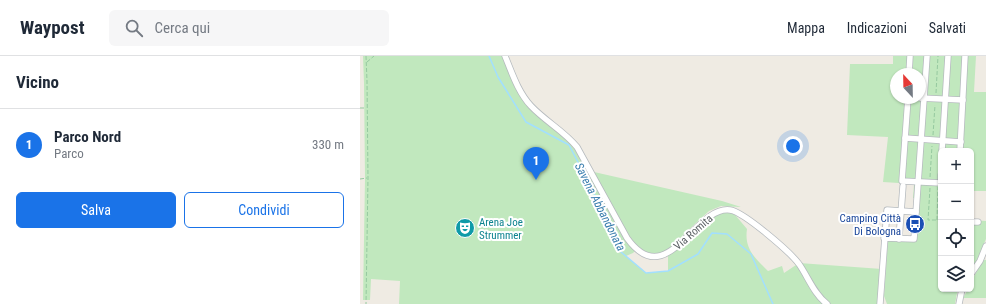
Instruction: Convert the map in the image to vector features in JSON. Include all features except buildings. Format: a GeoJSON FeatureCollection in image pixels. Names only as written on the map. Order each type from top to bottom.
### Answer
{"type":"FeatureCollection","features":[{"type":"Feature","properties":{"kind":"street","name":"Via Romita"},"geometry":{"type":"LineString","coordinates":[[505,56],[518,86],[530,104],[577,147],[627,238],[636,249],[653,256],[668,252],[682,242],[714,213],[721,210],[730,210],[745,216],[788,251],[799,263],[821,298],[827,304]]}},
{"type":"Feature","properties":{"kind":"street"},"geometry":{"type":"LineString","coordinates":[[909,68],[910,56]]}},
{"type":"Feature","properties":{"kind":"street"},"geometry":{"type":"LineString","coordinates":[[926,68],[927,56]]}},
{"type":"Feature","properties":{"kind":"street"},"geometry":{"type":"LineString","coordinates":[[942,148],[948,56]]}},
{"type":"Feature","properties":{"kind":"street"},"geometry":{"type":"LineString","coordinates":[[960,148],[965,56]]}},
{"type":"Feature","properties":{"kind":"street"},"geometry":{"type":"LineString","coordinates":[[926,98],[963,100]]}},
{"type":"Feature","properties":{"kind":"street"},"geometry":{"type":"LineString","coordinates":[[908,104],[902,181],[938,183]]}},
{"type":"Feature","properties":{"kind":"street"},"geometry":{"type":"LineString","coordinates":[[884,238],[914,239],[922,104]]}},
{"type":"Feature","properties":{"kind":"street"},"geometry":{"type":"LineString","coordinates":[[905,138],[961,142]]}},
{"type":"Feature","properties":{"kind":"street"},"geometry":{"type":"LineString","coordinates":[[899,239],[903,186]]}},
{"type":"Feature","properties":{"kind":"street"},"geometry":{"type":"LineString","coordinates":[[880,304],[887,210],[916,212]]}},
{"type":"Feature","properties":{"kind":"street"},"geometry":{"type":"LineString","coordinates":[[974,270],[980,261],[986,246]]}},
{"type":"Feature","properties":{"kind":"street"},"geometry":{"type":"LineString","coordinates":[[959,304],[961,292]]}},
{"type":"Feature","properties":{"kind":"path"},"geometry":{"type":"LineString","coordinates":[[366,56],[368,178],[366,304]]}},
{"type":"Feature","properties":{"kind":"path"},"geometry":{"type":"LineString","coordinates":[[366,62],[374,56]]}},
{"type":"Feature","properties":{"kind":"path"},"geometry":{"type":"LineString","coordinates":[[360,108],[367,108]]}},
{"type":"Feature","properties":{"kind":"path"},"geometry":{"type":"LineString","coordinates":[[360,179],[368,178]]}},
{"type":"Feature","properties":{"kind":"path"},"geometry":{"type":"LineString","coordinates":[[937,220],[940,184]]}},
{"type":"Feature","properties":{"kind":"green space"},"geometry":{"type":"Polygon","coordinates":[[[363,56],[505,56],[523,96],[565,135],[594,172],[722,201],[741,207],[721,206],[709,211],[682,236],[682,242],[710,216],[731,210],[747,229],[747,242],[752,253],[768,271],[782,266],[784,273],[799,263],[882,269],[880,304],[399,304],[400,281],[371,279],[370,300],[363,300],[365,178],[363,56]],[[637,249],[633,253],[626,256],[646,273],[668,271],[668,252],[657,256],[637,249]]]}},
{"type":"Feature","properties":{"kind":"green space"},"geometry":{"type":"Polygon","coordinates":[[[893,56],[976,56],[974,92],[986,92],[986,191],[974,191],[974,148],[938,148],[938,292],[958,292],[955,304],[887,304],[884,296],[888,240],[916,242],[920,198],[913,198],[914,184],[883,182],[888,137],[847,135],[850,64],[893,64],[893,56]]]}},
{"type":"Feature","properties":{"kind":"green space"},"geometry":{"type":"Polygon","coordinates":[[[974,220],[986,221],[986,239],[974,265],[974,220]]]}},
{"type":"Feature","properties":{"kind":"green space"},"geometry":{"type":"Polygon","coordinates":[[[983,260],[986,260],[986,298],[963,298],[966,292],[974,292],[974,276],[983,260]]]}},
{"type":"Feature","properties":{"kind":"waterway","name":"Savena Abbandonata"},"geometry":{"type":"LineString","coordinates":[[489,56],[498,77],[526,122],[569,145],[591,187],[621,252],[646,273],[668,271],[698,254],[712,233],[727,234],[751,254],[773,304]]}},
{"type":"Feature","properties":{"kind":"place","name":"Parco Nord"},"geometry":{"type":"Point","coordinates":[536,180]}},
{"type":"Feature","properties":{"kind":"place","name":"Camping Città Di Bologna"},"geometry":{"type":"Point","coordinates":[915,224]}},
{"type":"Feature","properties":{"kind":"place","name":"Arena Joe Strummer"},"geometry":{"type":"Point","coordinates":[465,228]}}]}
